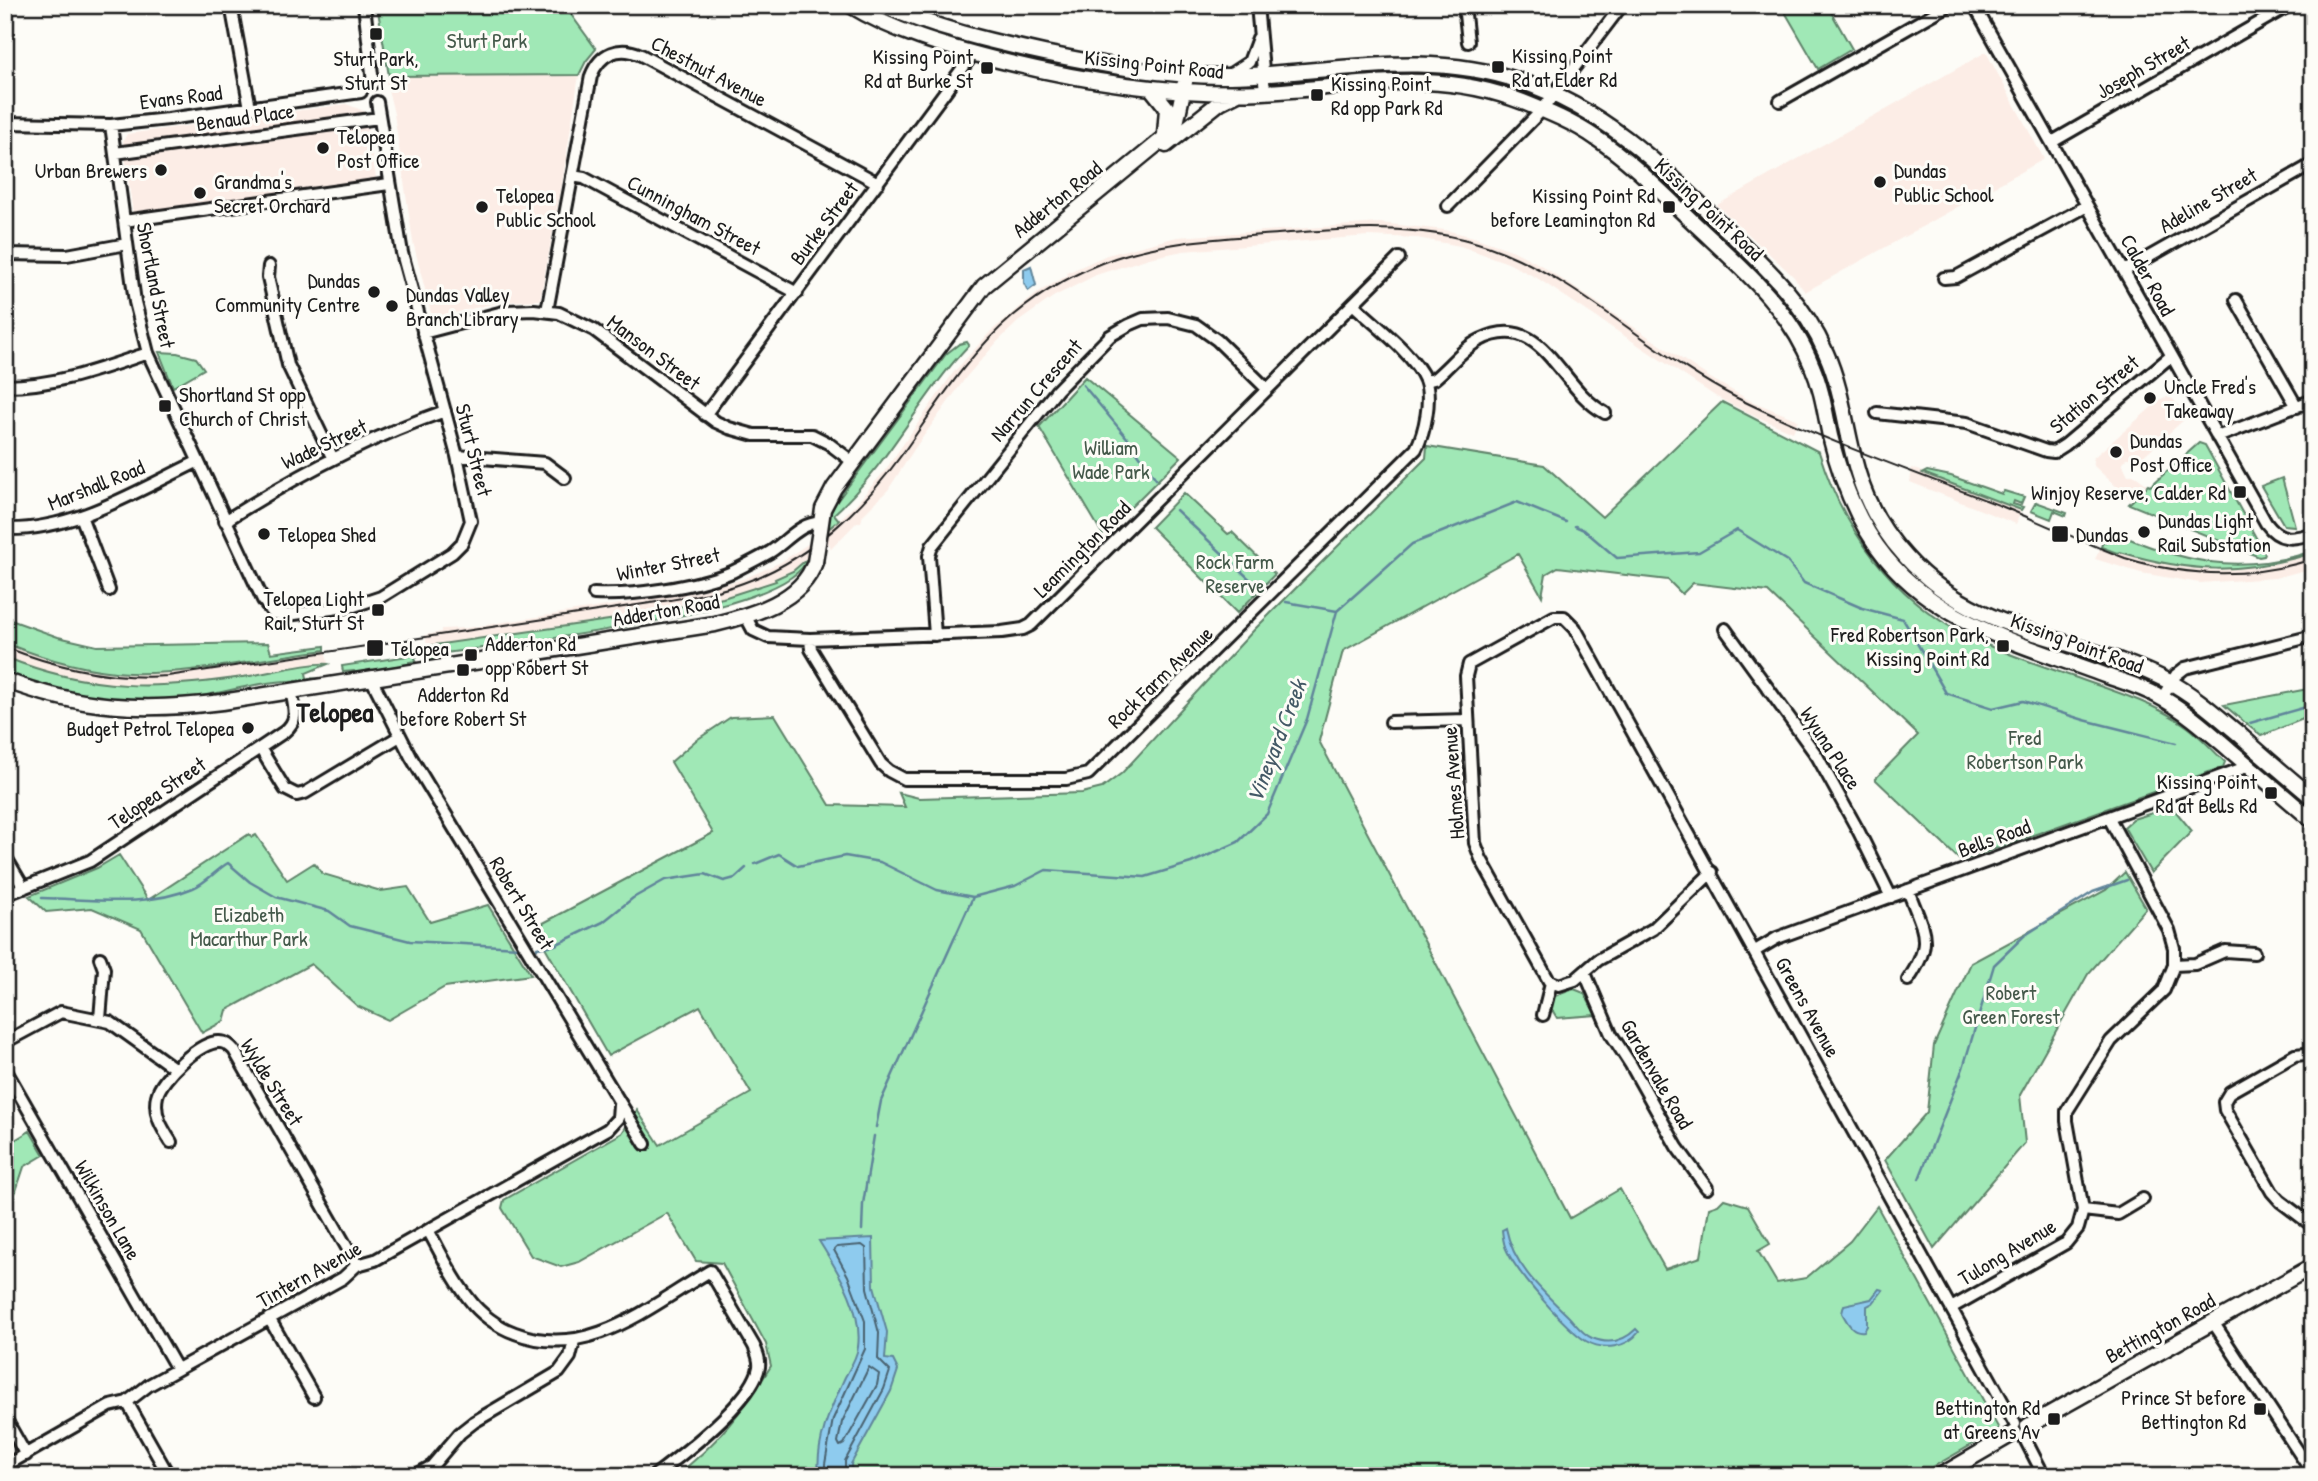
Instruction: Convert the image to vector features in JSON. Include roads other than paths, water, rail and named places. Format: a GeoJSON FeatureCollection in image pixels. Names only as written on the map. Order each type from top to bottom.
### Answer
{"type":"FeatureCollection","features":[{"type":"Feature","properties":{"kind":"main road","name":"Kissing Point Road"},"geometry":{"type":"LineString","coordinates":[[850,5],[894,28],[973,54],[1083,79],[1151,88],[1239,93],[1386,81],[1422,81],[1484,90],[1542,110],[1582,129],[1632,165],[1760,286],[1785,315],[1804,346],[1818,380],[1836,458],[1853,506],[1876,545],[1907,580],[1941,608],[1978,628],[2162,698],[2212,735],[2313,821]]}},
{"type":"Feature","properties":{"kind":"main road","name":"Kissing Point Road"},"geometry":{"type":"LineString","coordinates":[[883,5],[936,27],[1030,50],[1085,61],[1186,74],[1264,75],[1391,63],[1432,64],[1486,72],[1553,94],[1597,118],[1639,146],[1791,294],[1814,329],[1833,370],[1858,476],[1871,506],[1887,534],[1919,572],[1949,595],[1983,614],[2132,666],[2171,683],[2225,723],[2313,798]]}},
{"type":"Feature","properties":{"kind":"main road","name":"Adderton Road"},"geometry":{"type":"LineString","coordinates":[[5,680],[55,697],[114,708],[188,706],[690,629],[745,615],[793,593],[806,581],[815,562],[820,526],[828,498],[984,286],[1163,139],[1177,119],[1186,74]]}},
{"type":"Feature","properties":{"kind":"main road"},"geometry":{"type":"LineString","coordinates":[[1151,88],[1167,108],[1163,139]]}},
{"type":"Feature","properties":{"kind":"main road","name":"Adderton Road"},"geometry":{"type":"LineString","coordinates":[[1121,174],[1151,157],[1220,102],[1239,93]]}},
{"type":"Feature","properties":{"kind":"main road","name":"Bettington Road"},"geometry":{"type":"LineString","coordinates":[[1940,1476],[2313,1266]]}},
{"type":"Feature","properties":{"kind":"street"},"geometry":{"type":"LineString","coordinates":[[231,5],[250,108]]}},
{"type":"Feature","properties":{"kind":"street"},"geometry":{"type":"LineString","coordinates":[[364,5],[373,83],[381,92],[377,102],[365,102],[361,92],[365,85],[373,83]]}},
{"type":"Feature","properties":{"kind":"street"},"geometry":{"type":"LineString","coordinates":[[1257,5],[1265,92]]}},
{"type":"Feature","properties":{"kind":"street"},"geometry":{"type":"LineString","coordinates":[[1464,5],[1468,42]]}},
{"type":"Feature","properties":{"kind":"street"},"geometry":{"type":"LineString","coordinates":[[1448,206],[1542,110],[1622,5]]}},
{"type":"Feature","properties":{"kind":"street"},"geometry":{"type":"LineString","coordinates":[[1780,101],[1949,5]]}},
{"type":"Feature","properties":{"kind":"street","name":"Joseph Street"},"geometry":{"type":"LineString","coordinates":[[2052,142],[2290,5]]}},
{"type":"Feature","properties":{"kind":"street","name":"Calder Road"},"geometry":{"type":"LineString","coordinates":[[1975,6],[2272,532],[2288,539],[2310,534]]}},
{"type":"Feature","properties":{"kind":"street"},"geometry":{"type":"LineString","coordinates":[[1226,76],[1249,62],[1259,34]]}},
{"type":"Feature","properties":{"kind":"street","name":"Chestnut Avenue"},"geometry":{"type":"LineString","coordinates":[[547,311],[593,70],[607,54],[620,50],[641,55],[878,183]]}},
{"type":"Feature","properties":{"kind":"street","name":"Burke Street"},"geometry":{"type":"LineString","coordinates":[[705,415],[973,54]]}},
{"type":"Feature","properties":{"kind":"street","name":"Evans Road"},"geometry":{"type":"LineString","coordinates":[[5,122],[111,125],[361,92]]}},
{"type":"Feature","properties":{"kind":"street","name":"Sturt Street"},"geometry":{"type":"LineString","coordinates":[[225,521],[263,600],[273,613],[287,615],[358,605],[393,591],[446,558],[462,543],[471,521],[457,456],[402,253],[377,102]]}},
{"type":"Feature","properties":{"kind":"street","name":"Benaud Place"},"geometry":{"type":"LineString","coordinates":[[115,153],[379,118]]}},
{"type":"Feature","properties":{"kind":"street","name":"Shortland Street"},"geometry":{"type":"LineString","coordinates":[[111,125],[135,302],[148,353],[225,521]]}},
{"type":"Feature","properties":{"kind":"street","name":"Adeline Street"},"geometry":{"type":"LineString","coordinates":[[2124,271],[2313,164]]}},
{"type":"Feature","properties":{"kind":"street","name":"Cunningham Street"},"geometry":{"type":"LineString","coordinates":[[572,176],[584,178],[797,293]]}},
{"type":"Feature","properties":{"kind":"street"},"geometry":{"type":"LineString","coordinates":[[124,221],[389,184]]}},
{"type":"Feature","properties":{"kind":"street"},"geometry":{"type":"LineString","coordinates":[[1944,278],[1956,277],[2087,206]]}},
{"type":"Feature","properties":{"kind":"street"},"geometry":{"type":"LineString","coordinates":[[5,254],[67,255],[127,244]]}},
{"type":"Feature","properties":{"kind":"street","name":"Leamington Road"},"geometry":{"type":"LineString","coordinates":[[745,615],[753,630],[762,636],[810,639],[1002,632],[1031,625],[1399,258]]}},
{"type":"Feature","properties":{"kind":"street"},"geometry":{"type":"LineString","coordinates":[[269,266],[268,277],[288,365],[333,458]]}},
{"type":"Feature","properties":{"kind":"street"},"geometry":{"type":"LineString","coordinates":[[2236,300],[2297,407]]}},
{"type":"Feature","properties":{"kind":"street"},"geometry":{"type":"LineString","coordinates":[[1353,304],[1407,356],[1426,381],[1434,379],[1480,340],[1502,334],[1520,334],[1537,342],[1586,401],[1605,412]]}},
{"type":"Feature","properties":{"kind":"street","name":"Manson Street"},"geometry":{"type":"LineString","coordinates":[[423,333],[507,311],[547,311],[570,317],[594,330],[705,415],[729,428],[754,435],[811,435],[828,443],[853,462]]}},
{"type":"Feature","properties":{"kind":"street","name":"Narrun Crescent"},"geometry":{"type":"LineString","coordinates":[[935,635],[929,556],[932,546],[1057,390],[1116,331],[1143,320],[1168,318],[1188,322],[1217,340],[1266,389]]}},
{"type":"Feature","properties":{"kind":"street"},"geometry":{"type":"LineString","coordinates":[[5,386],[53,382],[85,375],[148,353]]}},
{"type":"Feature","properties":{"kind":"street","name":"Station Street"},"geometry":{"type":"LineString","coordinates":[[1877,414],[1967,423],[2046,452],[2054,452],[2171,356]]}},
{"type":"Feature","properties":{"kind":"street","name":"Rock Farm Avenue"},"geometry":{"type":"LineString","coordinates":[[810,639],[811,649],[881,764],[904,779],[1066,779],[1088,774],[1416,449],[1426,425],[1426,381]]}},
{"type":"Feature","properties":{"kind":"street"},"geometry":{"type":"LineString","coordinates":[[2217,437],[2313,400]]}},
{"type":"Feature","properties":{"kind":"street","name":"Wade Street"},"geometry":{"type":"LineString","coordinates":[[225,521],[282,485],[333,458],[445,411]]}},
{"type":"Feature","properties":{"kind":"street"},"geometry":{"type":"LineString","coordinates":[[457,456],[545,463],[554,467],[565,478]]}},
{"type":"Feature","properties":{"kind":"street","name":"Marshall Road"},"geometry":{"type":"LineString","coordinates":[[5,528],[45,527],[81,516],[197,462]]}},
{"type":"Feature","properties":{"kind":"street"},"geometry":{"type":"LineString","coordinates":[[81,516],[109,590]]}},
{"type":"Feature","properties":{"kind":"street","name":"Winter Street"},"geometry":{"type":"LineString","coordinates":[[594,594],[618,596],[699,582],[730,572],[769,553],[808,524],[820,526]]}},
{"type":"Feature","properties":{"kind":"street","name":"Holmes Avenue"},"geometry":{"type":"LineString","coordinates":[[1551,983],[1477,851],[1466,672],[1469,664],[1559,617]]}},
{"type":"Feature","properties":{"kind":"street","name":"Greens Avenue"},"geometry":{"type":"LineString","coordinates":[[1559,617],[1568,619],[1575,628],[2044,1476]]}},
{"type":"Feature","properties":{"kind":"street","name":"Wyuna Place"},"geometry":{"type":"LineString","coordinates":[[1725,629],[1817,757],[1891,897]]}},
{"type":"Feature","properties":{"kind":"street"},"geometry":{"type":"LineString","coordinates":[[2162,698],[2176,675],[2185,668],[2313,636]]}},
{"type":"Feature","properties":{"kind":"street","name":"Robert Street"},"geometry":{"type":"LineString","coordinates":[[371,678],[400,736],[645,1144]]}},
{"type":"Feature","properties":{"kind":"street","name":"Telopea Street"},"geometry":{"type":"LineString","coordinates":[[5,895],[79,866],[103,853],[288,729],[296,716],[291,691]]}},
{"type":"Feature","properties":{"kind":"street"},"geometry":{"type":"LineString","coordinates":[[1391,722],[1467,720]]}},
{"type":"Feature","properties":{"kind":"street"},"geometry":{"type":"LineString","coordinates":[[260,748],[285,789],[297,795],[306,793],[400,736]]}},
{"type":"Feature","properties":{"kind":"street","name":"Bells Road"},"geometry":{"type":"LineString","coordinates":[[1755,951],[1777,938],[2249,766]]}},
{"type":"Feature","properties":{"kind":"street"},"geometry":{"type":"LineString","coordinates":[[2109,818],[2169,930],[2174,948],[2174,965],[2164,990],[2111,1041],[2067,1111],[2067,1121],[2083,1210],[2118,1214],[2143,1199]]}},
{"type":"Feature","properties":{"kind":"street"},"geometry":{"type":"LineString","coordinates":[[5,856],[23,888]]}},
{"type":"Feature","properties":{"kind":"street"},"geometry":{"type":"LineString","coordinates":[[1544,1014],[1551,983],[1564,984],[1585,973],[1598,960],[1653,929],[1712,872]]}},
{"type":"Feature","properties":{"kind":"street"},"geometry":{"type":"LineString","coordinates":[[1908,890],[1926,946],[1908,980]]}},
{"type":"Feature","properties":{"kind":"street"},"geometry":{"type":"LineString","coordinates":[[2174,965],[2195,964],[2225,950],[2255,953]]}},
{"type":"Feature","properties":{"kind":"street"},"geometry":{"type":"LineString","coordinates":[[100,958],[104,969],[100,1019]]}},
{"type":"Feature","properties":{"kind":"street","name":"Gardenvale Road"},"geometry":{"type":"LineString","coordinates":[[1585,973],[1611,1034],[1677,1147],[1707,1188]]}},
{"type":"Feature","properties":{"kind":"street"},"geometry":{"type":"LineString","coordinates":[[5,1042],[61,1012],[110,1022],[174,1068]]}},
{"type":"Feature","properties":{"kind":"street","name":"Wylde Street"},"geometry":{"type":"LineString","coordinates":[[171,1142],[157,1117],[156,1106],[160,1088],[174,1068],[216,1042],[223,1042],[234,1050],[357,1265]]}},
{"type":"Feature","properties":{"kind":"street"},"geometry":{"type":"LineString","coordinates":[[2313,1058],[2300,1054],[2291,1058],[2231,1092],[2225,1098],[2224,1106],[2272,1192],[2284,1205],[2313,1226]]}},
{"type":"Feature","properties":{"kind":"street","name":"Wilkinson Lane"},"geometry":{"type":"LineString","coordinates":[[5,1069],[177,1369]]}},
{"type":"Feature","properties":{"kind":"street","name":"Tintern Avenue"},"geometry":{"type":"LineString","coordinates":[[5,1466],[110,1406],[127,1402],[143,1388],[343,1278],[357,1265],[375,1260],[608,1129],[618,1118],[619,1104]]}},
{"type":"Feature","properties":{"kind":"street","name":"Tulong Avenue"},"geometry":{"type":"LineString","coordinates":[[1951,1308],[2066,1243],[2078,1228],[2083,1210]]}},
{"type":"Feature","properties":{"kind":"street"},"geometry":{"type":"LineString","coordinates":[[428,1230],[470,1301],[504,1329],[551,1342],[574,1341],[616,1326],[710,1270],[754,1346],[759,1358],[758,1369],[741,1398],[717,1424],[654,1476]]}},
{"type":"Feature","properties":{"kind":"street"},"geometry":{"type":"LineString","coordinates":[[269,1318],[314,1397]]}},
{"type":"Feature","properties":{"kind":"street"},"geometry":{"type":"LineString","coordinates":[[2213,1322],[2313,1474]]}},
{"type":"Feature","properties":{"kind":"street"},"geometry":{"type":"LineString","coordinates":[[414,1476],[432,1466],[460,1433],[559,1372],[570,1357],[574,1341]]}},
{"type":"Feature","properties":{"kind":"street"},"geometry":{"type":"LineString","coordinates":[[127,1402],[169,1476]]}},
{"type":"Feature","properties":{"kind":"street"},"geometry":{"type":"LineString","coordinates":[[5,1418],[26,1455]]}},
{"type":"Feature","properties":{"kind":"water"},"geometry":{"type":"Polygon","coordinates":[[[1031,266],[1036,285],[1028,291],[1024,283],[1024,269],[1031,266]]]}},
{"type":"Feature","properties":{"kind":"water"},"geometry":{"type":"Polygon","coordinates":[[[1506,1228],[1515,1254],[1530,1276],[1585,1333],[1598,1340],[1610,1341],[1621,1339],[1636,1329],[1639,1332],[1628,1342],[1607,1347],[1586,1341],[1577,1334],[1542,1299],[1521,1273],[1503,1240],[1502,1230],[1506,1228]]]}},
{"type":"Feature","properties":{"kind":"water"},"geometry":{"type":"Polygon","coordinates":[[[873,1238],[874,1286],[887,1332],[885,1359],[893,1360],[898,1370],[891,1391],[851,1464],[852,1476],[819,1476],[819,1450],[825,1425],[856,1355],[859,1333],[848,1291],[819,1241],[873,1238]]]}},
{"type":"Feature","properties":{"kind":"water"},"geometry":{"type":"Polygon","coordinates":[[[1879,1289],[1883,1290],[1873,1303],[1867,1306],[1867,1326],[1864,1331],[1853,1329],[1842,1313],[1844,1305],[1871,1299],[1879,1289]]]}},
{"type":"Feature","properties":{"kind":"waterway"},"geometry":{"type":"LineString","coordinates":[[1083,385],[1128,439],[1156,479]]}},
{"type":"Feature","properties":{"kind":"waterway","name":"Vineyard Creek"},"geometry":{"type":"LineString","coordinates":[[755,864],[779,854],[798,866],[845,856],[880,862],[937,890],[973,897],[1015,886],[1046,870],[1145,877],[1191,863],[1238,842],[1267,814],[1307,719],[1337,611],[1412,544],[1517,502],[1566,522]]}},
{"type":"Feature","properties":{"kind":"waterway"},"geometry":{"type":"LineString","coordinates":[[1176,510],[1258,587]]}},
{"type":"Feature","properties":{"kind":"waterway","name":"Vineyard Creek"},"geometry":{"type":"LineString","coordinates":[[1575,526],[1584,530],[1617,558],[1699,552],[1737,530],[1787,561],[1804,583],[1862,608],[1903,619],[1946,693],[1993,708],[2023,701],[2084,720],[2176,743]]}},
{"type":"Feature","properties":{"kind":"waterway"},"geometry":{"type":"LineString","coordinates":[[1286,602],[1337,611]]}},
{"type":"Feature","properties":{"kind":"waterway","name":"Vineyard Creek"},"geometry":{"type":"LineString","coordinates":[[2250,723],[2313,705]]}},
{"type":"Feature","properties":{"kind":"waterway","name":"Vineyard Creek"},"geometry":{"type":"LineString","coordinates":[[42,898],[119,901],[157,898],[198,886],[228,863],[250,882],[276,897],[329,911],[350,926],[410,941],[520,947]]}},
{"type":"Feature","properties":{"kind":"waterway","name":"Vineyard Creek"},"geometry":{"type":"LineString","coordinates":[[537,948],[555,945],[603,922],[633,898],[665,880],[705,874],[724,881],[735,878],[746,868]]}},
{"type":"Feature","properties":{"kind":"waterway"},"geometry":{"type":"LineString","coordinates":[[1919,1179],[1963,1068],[1994,965],[2024,936],[2093,892],[2127,880]]}},
{"type":"Feature","properties":{"kind":"waterway"},"geometry":{"type":"LineString","coordinates":[[876,1127],[881,1101],[973,897]]}},
{"type":"Feature","properties":{"kind":"waterway"},"geometry":{"type":"LineString","coordinates":[[862,1230],[863,1204],[874,1136]]}},
{"type":"Feature","properties":{"kind":"tram line"},"geometry":{"type":"LineString","coordinates":[[5,647],[85,671],[126,676],[168,676],[670,600],[734,586],[790,561],[812,547],[852,513],[887,474],[982,347],[1013,316],[1061,282],[1115,258],[1170,245],[1226,238],[1354,229],[1444,235],[1503,252],[1564,284],[1678,363],[1737,398],[1835,442],[2001,506],[2125,558],[2172,569],[2219,573],[2266,570],[2313,559]]}},
{"type":"Feature","properties":{"kind":"place","name":"Sturt Park, Sturt St"},"geometry":{"type":"Point","coordinates":[376,34]}},
{"type":"Feature","properties":{"kind":"place","name":"Kissing Point Rd at Elder Rd"},"geometry":{"type":"Point","coordinates":[1498,67]}},
{"type":"Feature","properties":{"kind":"place","name":"Kissing Point Rd at Burke St"},"geometry":{"type":"Point","coordinates":[987,68]}},
{"type":"Feature","properties":{"kind":"place","name":"Kissing Point Rd opp Park Rd"},"geometry":{"type":"Point","coordinates":[1317,95]}},
{"type":"Feature","properties":{"kind":"place","name":"Telopea Post Office"},"geometry":{"type":"Point","coordinates":[323,148]}},
{"type":"Feature","properties":{"kind":"place","name":"Urban Brewers"},"geometry":{"type":"Point","coordinates":[161,170]}},
{"type":"Feature","properties":{"kind":"place","name":"Dundas Public School"},"geometry":{"type":"Point","coordinates":[1880,182]}},
{"type":"Feature","properties":{"kind":"place","name":"Grandma's Secret Orchard"},"geometry":{"type":"Point","coordinates":[200,193]}},
{"type":"Feature","properties":{"kind":"place","name":"Telopea Public School"},"geometry":{"type":"Point","coordinates":[482,207]}},
{"type":"Feature","properties":{"kind":"place","name":"Kissing Point Rd before Leamington Rd"},"geometry":{"type":"Point","coordinates":[1669,207]}},
{"type":"Feature","properties":{"kind":"place","name":"Dundas Community Centre"},"geometry":{"type":"Point","coordinates":[374,292]}},
{"type":"Feature","properties":{"kind":"place","name":"Dundas Valley Branch Library"},"geometry":{"type":"Point","coordinates":[392,306]}},
{"type":"Feature","properties":{"kind":"place","name":"Uncle Fred's Takeaway"},"geometry":{"type":"Point","coordinates":[2150,398]}},
{"type":"Feature","properties":{"kind":"place","name":"Shortland St opp Church of Christ"},"geometry":{"type":"Point","coordinates":[165,406]}},
{"type":"Feature","properties":{"kind":"place","name":"Dundas Post Office"},"geometry":{"type":"Point","coordinates":[2116,452]}},
{"type":"Feature","properties":{"kind":"place","name":"Winjoy Reserve, Calder Rd"},"geometry":{"type":"Point","coordinates":[2240,492]}},
{"type":"Feature","properties":{"kind":"place","name":"Dundas Light Rail Substation"},"geometry":{"type":"Point","coordinates":[2144,532]}},
{"type":"Feature","properties":{"kind":"place","name":"Telopea Shed"},"geometry":{"type":"Point","coordinates":[264,534]}},
{"type":"Feature","properties":{"kind":"place","name":"Dundas"},"geometry":{"type":"Point","coordinates":[2060,534]}},
{"type":"Feature","properties":{"kind":"place","name":"Telopea Light Rail, Sturt St"},"geometry":{"type":"Point","coordinates":[378,610]}},
{"type":"Feature","properties":{"kind":"place","name":"Fred Robertson Park, Kissing Point Rd"},"geometry":{"type":"Point","coordinates":[2003,646]}},
{"type":"Feature","properties":{"kind":"place","name":"Telopea"},"geometry":{"type":"Point","coordinates":[375,648]}},
{"type":"Feature","properties":{"kind":"place","name":"Adderton Rd opp Robert St"},"geometry":{"type":"Point","coordinates":[471,655]}},
{"type":"Feature","properties":{"kind":"place","name":"Adderton Rd before Robert St"},"geometry":{"type":"Point","coordinates":[463,670]}},
{"type":"Feature","properties":{"kind":"place","name":"Budget Petrol Telopea"},"geometry":{"type":"Point","coordinates":[248,728]}},
{"type":"Feature","properties":{"kind":"place","name":"Kissing Point Rd at Bells Rd"},"geometry":{"type":"Point","coordinates":[2271,793]}},
{"type":"Feature","properties":{"kind":"place","name":"Prince St before Bettington Rd"},"geometry":{"type":"Point","coordinates":[2260,1409]}},
{"type":"Feature","properties":{"kind":"place","name":"Bettington Rd at Greens Av"},"geometry":{"type":"Point","coordinates":[2054,1419]}},
{"type":"Feature","properties":{"kind":"district","name":"Telopea"},"geometry":{"type":"Point","coordinates":[335,712]}},
{"type":"Feature","properties":{"kind":"park label","name":"Sturt Park"},"geometry":{"type":"Point","coordinates":[487,40]}},
{"type":"Feature","properties":{"kind":"park label","name":"William Wade Park"},"geometry":{"type":"Point","coordinates":[1111,459]}},
{"type":"Feature","properties":{"kind":"park label","name":"Rock Farm Reserve"},"geometry":{"type":"Point","coordinates":[1235,573]}},
{"type":"Feature","properties":{"kind":"park label","name":"Fred Robertson Park"},"geometry":{"type":"Point","coordinates":[2025,749]}},
{"type":"Feature","properties":{"kind":"park label","name":"Elizabeth Macarthur Park"},"geometry":{"type":"Point","coordinates":[249,926]}},
{"type":"Feature","properties":{"kind":"park label","name":"Robert Green Forest"},"geometry":{"type":"Point","coordinates":[2011,1004]}}]}
